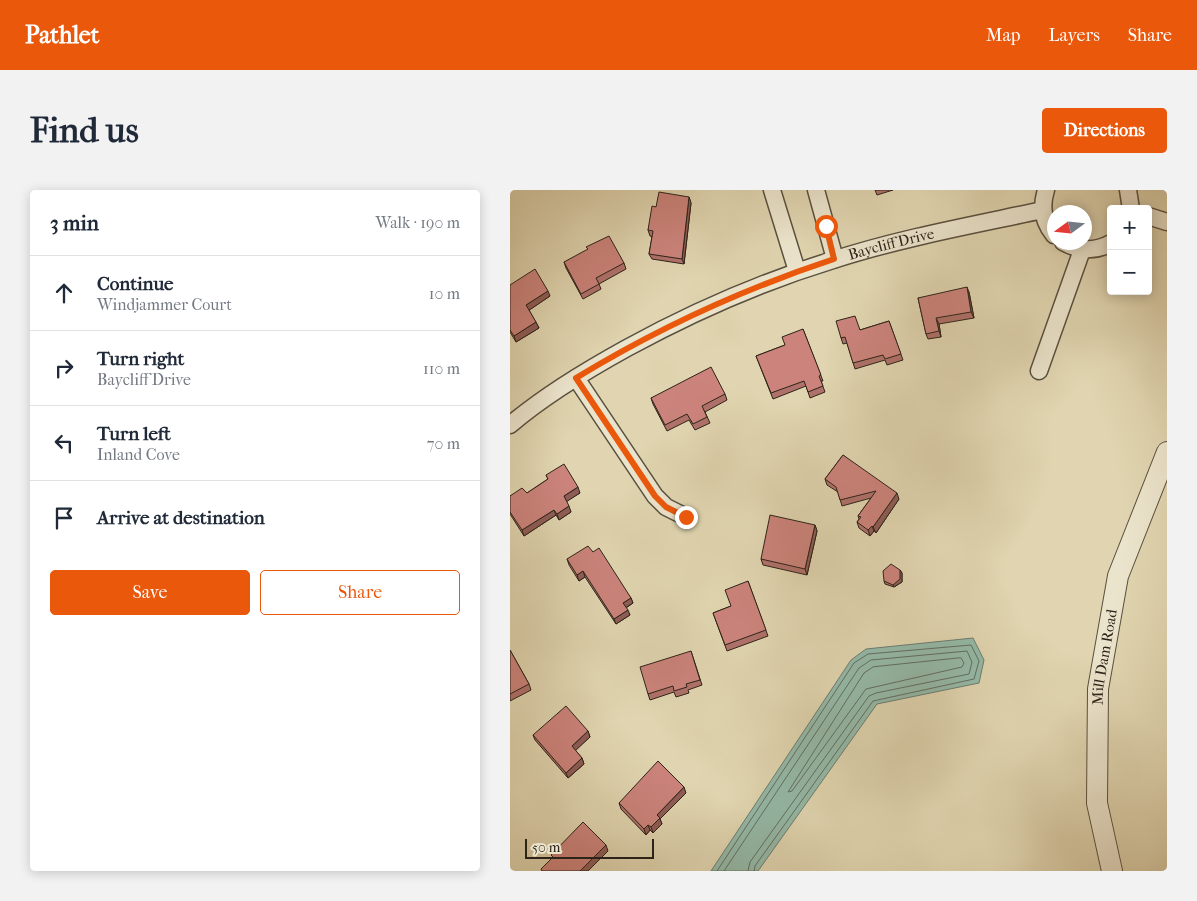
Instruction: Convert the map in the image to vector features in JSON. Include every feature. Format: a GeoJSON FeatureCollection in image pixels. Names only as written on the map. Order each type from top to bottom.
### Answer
{"type":"FeatureCollection","features":[{"type":"Feature","properties":{"kind":"street"},"geometry":{"type":"LineString","coordinates":[[772,190],[797,271]]}},
{"type":"Feature","properties":{"kind":"street"},"geometry":{"type":"LineString","coordinates":[[816,190],[834,259]]}},
{"type":"Feature","properties":{"kind":"street"},"geometry":{"type":"LineString","coordinates":[[1046,190],[1043,210],[1047,224]]}},
{"type":"Feature","properties":{"kind":"street"},"geometry":{"type":"LineString","coordinates":[[1128,190],[1130,205]]}},
{"type":"Feature","properties":{"kind":"street","name":"Baycliff Drive"},"geometry":{"type":"LineString","coordinates":[[510,425],[576,378],[665,328],[727,298],[834,259],[1043,210]]}},
{"type":"Feature","properties":{"kind":"street"},"geometry":{"type":"LineString","coordinates":[[1152,217],[1167,222]]}},
{"type":"Feature","properties":{"kind":"street"},"geometry":{"type":"LineString","coordinates":[[1092,249],[1107,244]]}},
{"type":"Feature","properties":{"kind":"street"},"geometry":{"type":"LineString","coordinates":[[1039,371],[1082,250]]}},
{"type":"Feature","properties":{"kind":"street"},"geometry":{"type":"LineString","coordinates":[[576,378],[655,496],[666,507],[686,517]]}},
{"type":"Feature","properties":{"kind":"street","name":"Mill Dam Road"},"geometry":{"type":"LineString","coordinates":[[1112,871],[1097,803],[1098,689],[1118,576],[1167,452]]}},
{"type":"Feature","properties":{"kind":"water"},"geometry":{"type":"Polygon","coordinates":[[[973,638],[984,660],[979,683],[877,704],[758,871],[711,871],[851,660],[866,649],[973,638]]]}},
{"type":"Feature","properties":{"kind":"building"},"geometry":{"type":"Polygon","coordinates":[[[659,192],[689,197],[682,259],[649,254],[653,231],[648,230],[652,206],[656,207],[659,192]]]}},
{"type":"Feature","properties":{"kind":"building"},"geometry":{"type":"Polygon","coordinates":[[[609,236],[624,263],[596,278],[599,284],[581,294],[564,262],[588,249],[586,247],[609,236]]]}},
{"type":"Feature","properties":{"kind":"building"},"geometry":{"type":"Polygon","coordinates":[[[535,269],[548,291],[526,305],[536,322],[514,336],[510,330],[510,285],[535,269]]]}},
{"type":"Feature","properties":{"kind":"building"},"geometry":{"type":"Polygon","coordinates":[[[967,287],[971,312],[936,318],[939,331],[926,334],[918,298],[967,287]]]}},
{"type":"Feature","properties":{"kind":"building"},"geometry":{"type":"Polygon","coordinates":[[[855,316],[860,330],[889,321],[901,354],[885,359],[883,355],[853,363],[845,337],[841,338],[836,321],[855,316]]]}},
{"type":"Feature","properties":{"kind":"building"},"geometry":{"type":"Polygon","coordinates":[[[803,329],[821,375],[819,376],[823,386],[808,392],[804,381],[771,393],[756,356],[785,345],[782,337],[803,329]]]}},
{"type":"Feature","properties":{"kind":"building"},"geometry":{"type":"Polygon","coordinates":[[[711,367],[725,394],[702,406],[707,417],[693,424],[687,414],[665,425],[651,398],[711,367]]]}},
{"type":"Feature","properties":{"kind":"building"},"geometry":{"type":"Polygon","coordinates":[[[843,455],[897,493],[873,527],[868,530],[857,522],[861,517],[858,516],[876,491],[840,500],[836,487],[825,479],[843,455]]]}},
{"type":"Feature","properties":{"kind":"building"},"geometry":{"type":"Polygon","coordinates":[[[564,464],[578,487],[564,496],[569,506],[557,514],[554,510],[522,530],[510,512],[510,496],[522,488],[527,493],[548,479],[546,475],[564,464]]]}},
{"type":"Feature","properties":{"kind":"building"},"geometry":{"type":"Polygon","coordinates":[[[770,515],[815,525],[805,569],[761,559],[770,515]]]}},
{"type":"Feature","properties":{"kind":"building"},"geometry":{"type":"Polygon","coordinates":[[[588,546],[593,552],[599,548],[631,598],[623,603],[628,610],[614,619],[583,571],[577,575],[567,559],[588,546]]]}},
{"type":"Feature","properties":{"kind":"building"},"geometry":{"type":"Polygon","coordinates":[[[891,564],[900,570],[900,579],[893,585],[884,581],[883,571],[891,564]]]}},
{"type":"Feature","properties":{"kind":"building"},"geometry":{"type":"Polygon","coordinates":[[[748,581],[766,630],[725,645],[713,613],[731,606],[725,590],[748,581]]]}},
{"type":"Feature","properties":{"kind":"building"},"geometry":{"type":"Polygon","coordinates":[[[510,650],[529,684],[510,694],[510,650]]]}},
{"type":"Feature","properties":{"kind":"building"},"geometry":{"type":"Polygon","coordinates":[[[691,651],[700,680],[686,684],[687,687],[674,691],[673,686],[648,694],[640,667],[691,651]]]}},
{"type":"Feature","properties":{"kind":"building"},"geometry":{"type":"Polygon","coordinates":[[[566,706],[588,731],[572,746],[582,758],[566,773],[533,735],[566,706]]]}},
{"type":"Feature","properties":{"kind":"building"},"geometry":{"type":"Polygon","coordinates":[[[658,761],[684,787],[657,815],[660,818],[651,827],[648,825],[644,829],[619,803],[658,761]]]}},
{"type":"Feature","properties":{"kind":"building"},"geometry":{"type":"Polygon","coordinates":[[[583,822],[606,845],[580,871],[542,871],[541,869],[553,857],[551,855],[583,822]]]}},
{"type":"Feature","properties":{"kind":"route"},"geometry":{"type":"LineString","coordinates":[[686,517],[666,507],[655,496],[576,378],[665,328],[727,298],[834,259],[826,226]]}}]}
